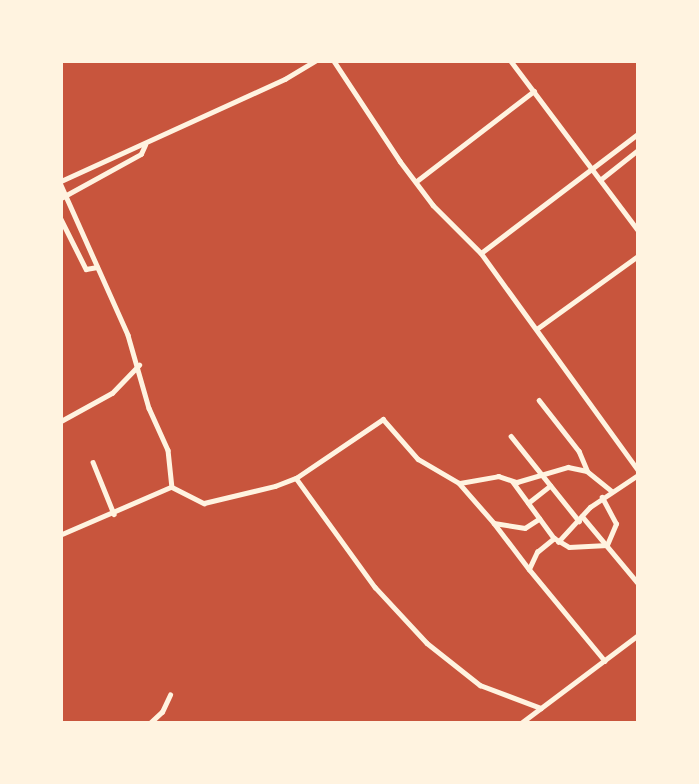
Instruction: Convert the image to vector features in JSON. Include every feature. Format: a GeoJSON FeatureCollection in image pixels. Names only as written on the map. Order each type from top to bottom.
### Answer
{"type":"FeatureCollection","features":[{"type":"Feature","properties":{"kind":"street"},"geometry":{"type":"LineString","coordinates":[[172,487],[168,450],[149,408],[139,365],[64,196],[61,183],[315,61]]}},
{"type":"Feature","properties":{"kind":"street"},"geometry":{"type":"LineString","coordinates":[[511,61],[638,230]]}},
{"type":"Feature","properties":{"kind":"street"},"geometry":{"type":"LineString","coordinates":[[337,62],[354,97],[418,180],[433,205],[481,253],[538,328],[560,367],[638,472],[602,498],[556,540],[537,552],[529,569]]}},
{"type":"Feature","properties":{"kind":"street"},"geometry":{"type":"LineString","coordinates":[[418,180],[534,91]]}},
{"type":"Feature","properties":{"kind":"street"},"geometry":{"type":"LineString","coordinates":[[481,253],[590,166],[638,134]]}},
{"type":"Feature","properties":{"kind":"street"},"geometry":{"type":"LineString","coordinates":[[631,140],[638,143]]}},
{"type":"Feature","properties":{"kind":"street"},"geometry":{"type":"LineString","coordinates":[[64,196],[141,153],[146,144]]}},
{"type":"Feature","properties":{"kind":"street"},"geometry":{"type":"LineString","coordinates":[[600,180],[638,150]]}},
{"type":"Feature","properties":{"kind":"street"},"geometry":{"type":"LineString","coordinates":[[61,219],[86,270],[97,267]]}},
{"type":"Feature","properties":{"kind":"street"},"geometry":{"type":"LineString","coordinates":[[72,241],[83,235]]}},
{"type":"Feature","properties":{"kind":"street"},"geometry":{"type":"LineString","coordinates":[[538,328],[638,256]]}},
{"type":"Feature","properties":{"kind":"street"},"geometry":{"type":"LineString","coordinates":[[61,421],[112,393],[139,365]]}},
{"type":"Feature","properties":{"kind":"street"},"geometry":{"type":"LineString","coordinates":[[539,400],[579,451],[587,471]]}},
{"type":"Feature","properties":{"kind":"street"},"geometry":{"type":"LineString","coordinates":[[172,487],[204,503],[296,478],[383,419],[418,459],[459,483],[605,661]]}},
{"type":"Feature","properties":{"kind":"street"},"geometry":{"type":"LineString","coordinates":[[511,436],[550,486],[607,545],[638,583]]}},
{"type":"Feature","properties":{"kind":"street"},"geometry":{"type":"LineString","coordinates":[[93,462],[114,514]]}},
{"type":"Feature","properties":{"kind":"street"},"geometry":{"type":"LineString","coordinates":[[513,482],[568,467],[587,471],[612,491]]}},
{"type":"Feature","properties":{"kind":"street"},"geometry":{"type":"LineString","coordinates":[[459,483],[498,476],[513,482],[556,540],[584,548],[607,545]]}},
{"type":"Feature","properties":{"kind":"street"},"geometry":{"type":"LineString","coordinates":[[296,478],[375,587],[427,643],[480,685],[541,708]]}},
{"type":"Feature","properties":{"kind":"street"},"geometry":{"type":"LineString","coordinates":[[528,503],[550,486]]}},
{"type":"Feature","properties":{"kind":"street"},"geometry":{"type":"LineString","coordinates":[[61,535],[172,487]]}},
{"type":"Feature","properties":{"kind":"street"},"geometry":{"type":"LineString","coordinates":[[602,498],[616,524],[607,545]]}},
{"type":"Feature","properties":{"kind":"street"},"geometry":{"type":"LineString","coordinates":[[494,523],[525,528],[539,519]]}},
{"type":"Feature","properties":{"kind":"street"},"geometry":{"type":"LineString","coordinates":[[521,723],[638,635]]}},
{"type":"Feature","properties":{"kind":"street"},"geometry":{"type":"LineString","coordinates":[[150,723],[162,712],[170,695]]}}]}
